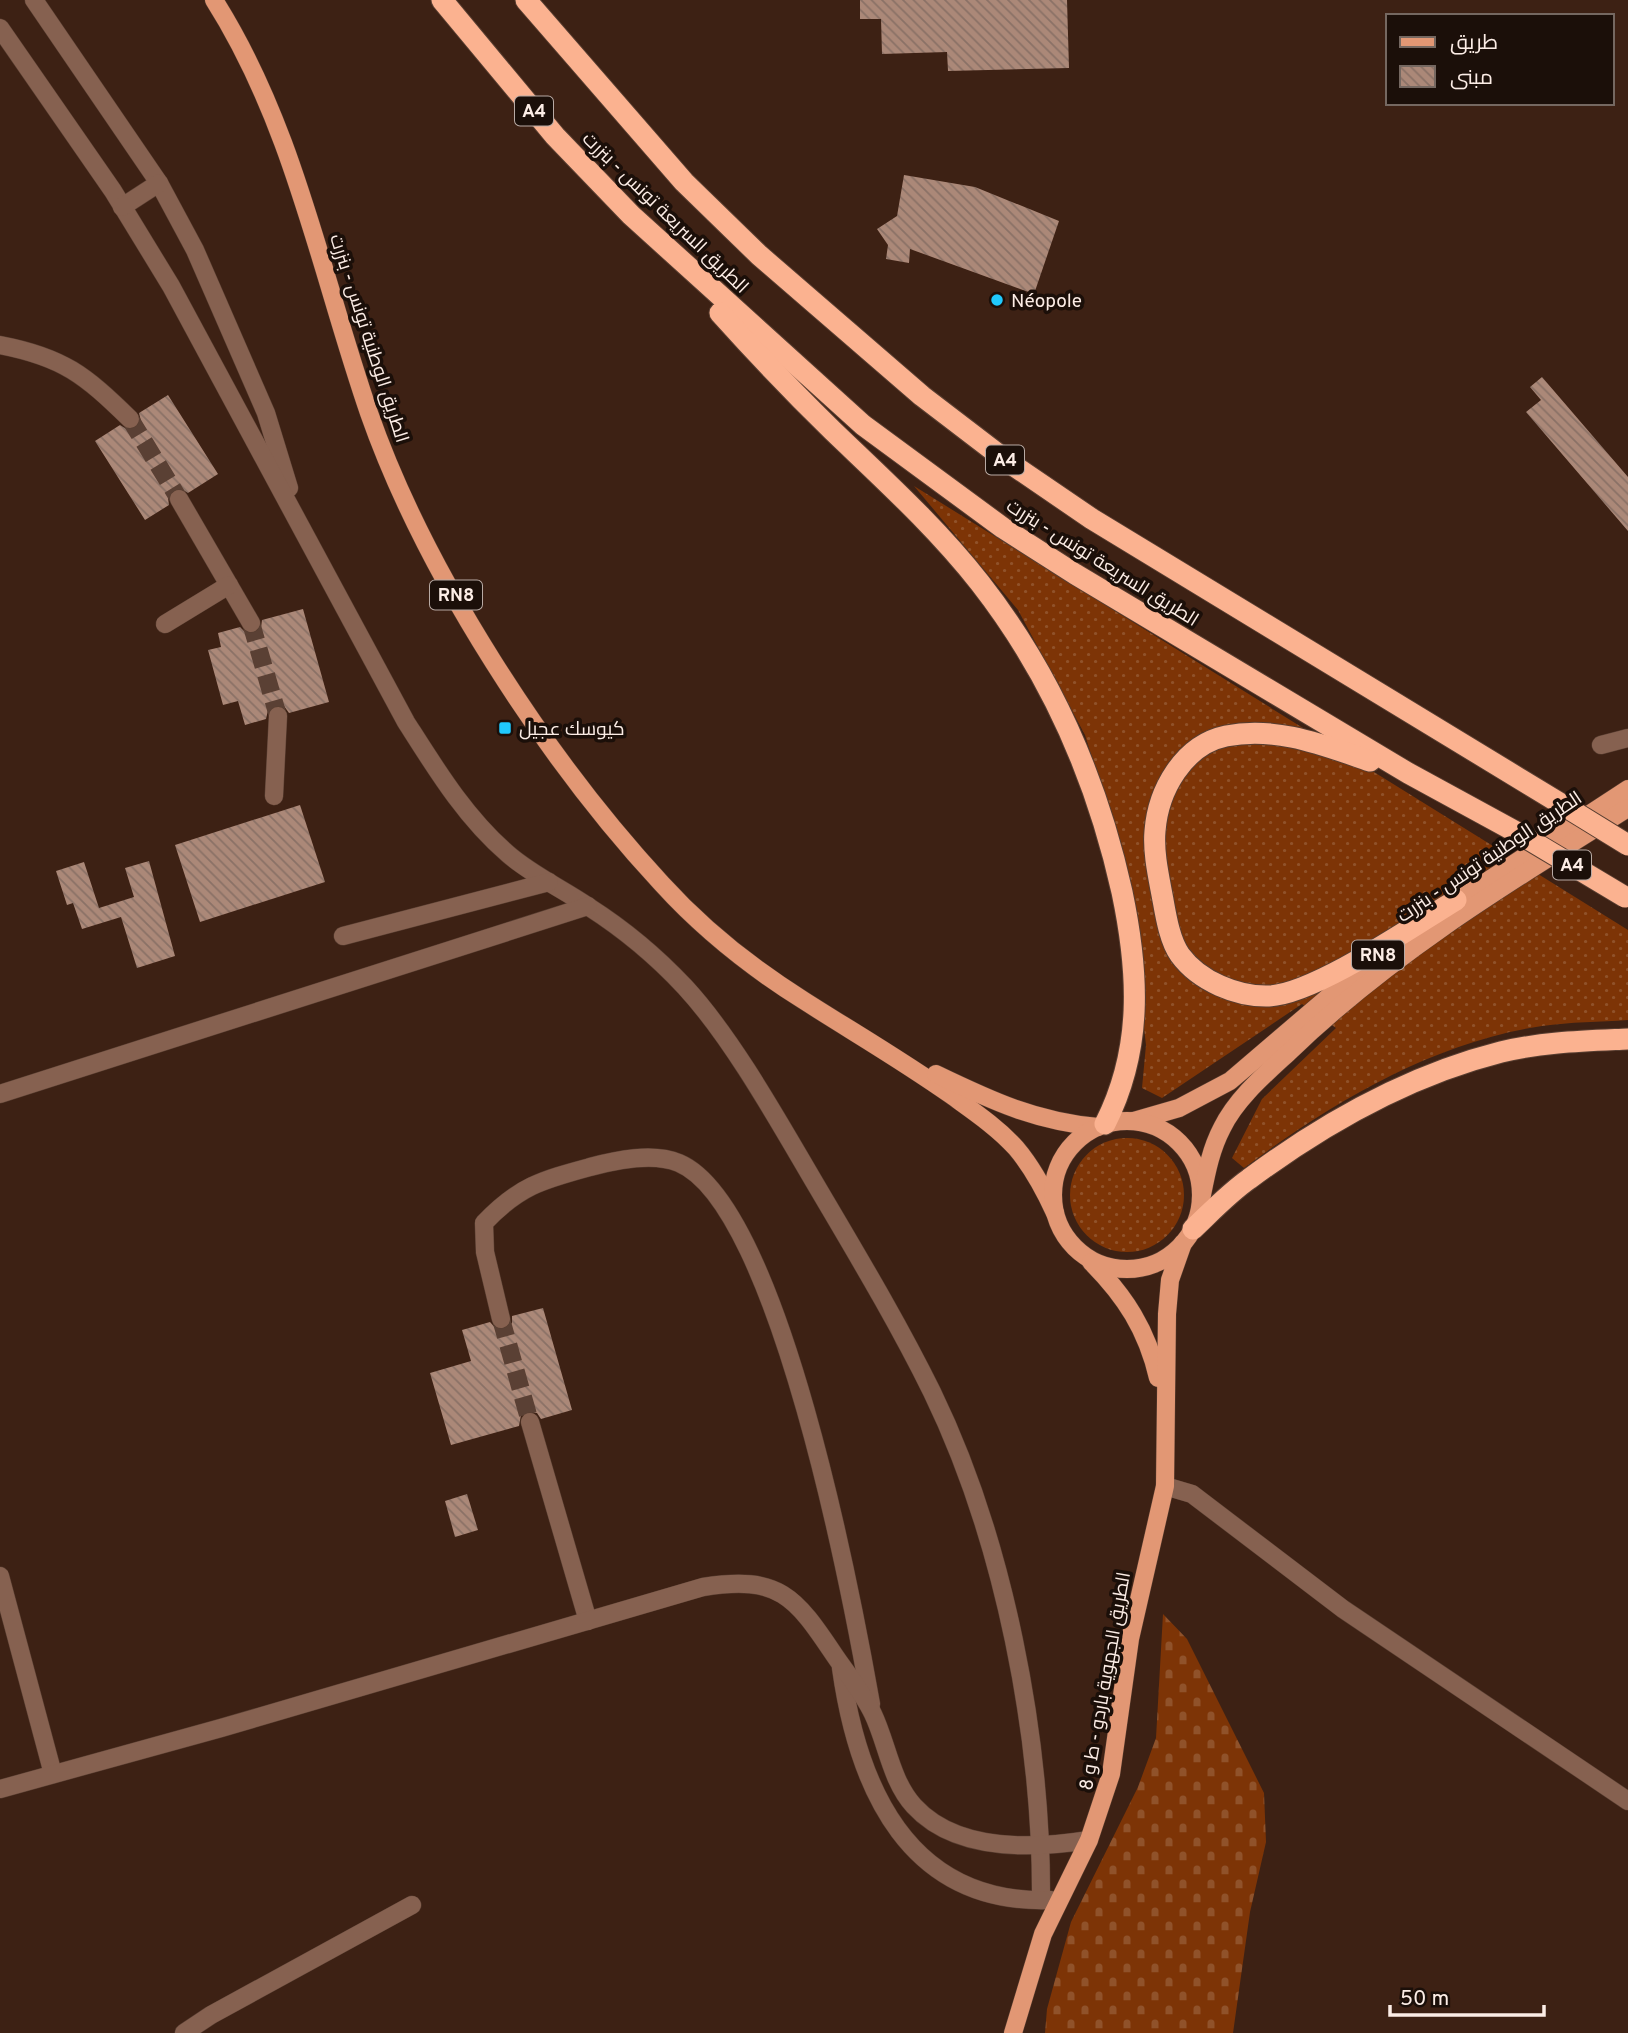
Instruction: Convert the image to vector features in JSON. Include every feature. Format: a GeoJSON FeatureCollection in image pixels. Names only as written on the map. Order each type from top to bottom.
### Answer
{"type":"FeatureCollection","features":[{"type":"Feature","properties":{"kind":"highway","name":"الطريق السريعة تونس - بنزرت"},"geometry":{"type":"LineString","coordinates":[[442,0],[555,136],[631,215],[863,425],[1003,528],[1408,773],[1518,833],[1626,898]]}},
{"type":"Feature","properties":{"kind":"highway","name":"الطريق السريعة تونس - بنزرت"},"geometry":{"type":"LineString","coordinates":[[526,0],[684,182],[759,255],[943,412],[1007,461],[1092,519],[1628,845]]}},
{"type":"Feature","properties":{"kind":"highway"},"geometry":{"type":"LineString","coordinates":[[631,215],[762,360],[939,535],[980,584],[1055,699],[1087,770],[1110,842],[1126,914],[1134,982],[1135,1036],[1121,1094],[1102,1125]]}},
{"type":"Feature","properties":{"kind":"highway"},"geometry":{"type":"LineString","coordinates":[[1408,773],[1298,737],[1261,732],[1223,737],[1196,751],[1174,772],[1163,797],[1155,832],[1166,917],[1179,954],[1199,973],[1220,986],[1257,995],[1282,993],[1326,977],[1457,900]]}},
{"type":"Feature","properties":{"kind":"highway","name":"RN8"},"geometry":{"type":"LineString","coordinates":[[1188,1236],[1246,1180],[1306,1139],[1370,1103],[1429,1077],[1501,1052],[1559,1042],[1628,1039]]}},
{"type":"Feature","properties":{"kind":"main road","name":"الطريق الوطنية تونس - بنزرت"},"geometry":{"type":"LineString","coordinates":[[214,0],[262,86],[291,163],[370,415],[410,511],[518,699],[623,839],[690,913],[800,999],[894,1055],[983,1118],[1014,1146],[1037,1176],[1066,1237],[1085,1256],[1104,1266],[1126,1269],[1147,1266],[1167,1257],[1188,1236],[1201,1200],[1212,1150],[1223,1126],[1249,1091],[1383,969],[1512,881],[1628,808]]}},
{"type":"Feature","properties":{"kind":"main road","name":"الطريق الوطنية تونس - بنزرت"},"geometry":{"type":"LineString","coordinates":[[894,1055],[1007,1108],[1056,1123],[1102,1125],[1134,1121],[1179,1108],[1230,1081],[1373,959],[1457,900],[1628,789]]}},
{"type":"Feature","properties":{"kind":"main road","name":"الطريق الوطنية تونس - بنزرت"},"geometry":{"type":"LineString","coordinates":[[1134,1121],[1156,1127],[1175,1139],[1190,1156],[1199,1177],[1201,1200]]}},
{"type":"Feature","properties":{"kind":"main road","name":"الطريق الوطنية تونس - بنزرت"},"geometry":{"type":"LineString","coordinates":[[1055,1213],[1052,1192],[1056,1172],[1073,1145],[1102,1125]]}},
{"type":"Feature","properties":{"kind":"main road","name":"الطريق الجهوية باردو - ط و 8"},"geometry":{"type":"LineString","coordinates":[[1013,2033],[1029,1972],[1059,1899],[1089,1840],[1111,1774],[1130,1639],[1165,1486],[1170,1280],[1188,1236]]}},
{"type":"Feature","properties":{"kind":"main road","name":"الطريق الجهوية باردو - ط و 8"},"geometry":{"type":"LineString","coordinates":[[1085,1256],[1118,1289],[1137,1317],[1152,1351],[1165,1405]]}},
{"type":"Feature","properties":{"kind":"street"},"geometry":{"type":"LineString","coordinates":[[34,0],[159,183],[195,250],[266,413],[282,456],[293,508]]}},
{"type":"Feature","properties":{"kind":"street"},"geometry":{"type":"LineString","coordinates":[[0,28],[122,206],[171,286],[406,722],[443,780],[474,821],[510,855],[638,940],[688,989],[733,1051],[870,1276],[933,1394],[965,1471],[991,1553],[1030,1732],[1041,1845],[1041,1900]]}},
{"type":"Feature","properties":{"kind":"street"},"geometry":{"type":"LineString","coordinates":[[122,206],[159,183]]}},
{"type":"Feature","properties":{"kind":"street"},"geometry":{"type":"LineString","coordinates":[[0,345],[41,353],[88,378],[130,419]]}},
{"type":"Feature","properties":{"kind":"street"},"geometry":{"type":"LineString","coordinates":[[179,499],[251,624]]}},
{"type":"Feature","properties":{"kind":"street"},"geometry":{"type":"LineString","coordinates":[[165,624],[229,585]]}},
{"type":"Feature","properties":{"kind":"street"},"geometry":{"type":"LineString","coordinates":[[274,796],[278,716]]}},
{"type":"Feature","properties":{"kind":"street"},"geometry":{"type":"LineString","coordinates":[[1601,745],[1628,738]]}},
{"type":"Feature","properties":{"kind":"street"},"geometry":{"type":"LineString","coordinates":[[344,936],[550,882]]}},
{"type":"Feature","properties":{"kind":"street"},"geometry":{"type":"LineString","coordinates":[[0,1094],[588,906]]}},
{"type":"Feature","properties":{"kind":"street"},"geometry":{"type":"LineString","coordinates":[[501,1320],[485,1252],[484,1223],[507,1199],[541,1181],[616,1160],[651,1159],[679,1163],[704,1181],[728,1208],[773,1308],[800,1391],[832,1508],[873,1714],[895,1774],[913,1805],[940,1827],[968,1839],[1041,1845],[1089,1840]]}},
{"type":"Feature","properties":{"kind":"street"},"geometry":{"type":"LineString","coordinates":[[530,1422],[588,1621]]}},
{"type":"Feature","properties":{"kind":"street"},"geometry":{"type":"LineString","coordinates":[[1165,1486],[1192,1493],[1343,1609],[1628,1801]]}},
{"type":"Feature","properties":{"kind":"street"},"geometry":{"type":"LineString","coordinates":[[0,1576],[53,1774]]}},
{"type":"Feature","properties":{"kind":"street"},"geometry":{"type":"LineString","coordinates":[[0,1789],[703,1587],[729,1583],[758,1584],[787,1595],[808,1615],[873,1714]]}},
{"type":"Feature","properties":{"kind":"street"},"geometry":{"type":"LineString","coordinates":[[841,1664],[853,1736],[867,1774],[886,1811],[912,1845],[938,1870],[967,1888],[993,1896],[1059,1899]]}},
{"type":"Feature","properties":{"kind":"street"},"geometry":{"type":"LineString","coordinates":[[184,2033],[211,2015],[412,1905]]}},
{"type":"Feature","properties":{"kind":"green space"},"geometry":{"type":"Polygon","coordinates":[[[914,486],[1628,930],[1628,1020],[1542,1026],[1501,1034],[1423,1061],[1348,1099],[1244,1168],[1232,1158],[1262,1099],[1336,1028],[1302,1004],[1162,1098],[1142,1088],[1146,1045],[1125,864],[1085,735],[1018,610],[914,486]]]}},
{"type":"Feature","properties":{"kind":"green space"},"geometry":{"type":"Polygon","coordinates":[[[1127,1138],[1149,1142],[1167,1155],[1180,1173],[1184,1195],[1180,1217],[1167,1235],[1149,1248],[1127,1252],[1105,1248],[1087,1235],[1074,1217],[1070,1195],[1074,1173],[1087,1155],[1105,1142],[1127,1138]]]}},
{"type":"Feature","properties":{"kind":"green space"},"geometry":{"type":"Polygon","coordinates":[[[1163,1614],[1187,1639],[1264,1793],[1266,1842],[1250,1912],[1233,2033],[1045,2033],[1047,2009],[1071,1922],[1138,1787],[1156,1738],[1163,1614]]]}},
{"type":"Feature","properties":{"kind":"building"},"geometry":{"type":"Polygon","coordinates":[[[860,0],[1067,0],[1069,68],[948,71],[947,52],[882,54],[881,19],[860,19],[860,0]]]}},
{"type":"Feature","properties":{"kind":"building"},"geometry":{"type":"Polygon","coordinates":[[[904,175],[975,187],[1059,221],[1034,294],[910,249],[909,263],[886,259],[888,245],[877,229],[897,216],[904,175]]]}},
{"type":"Feature","properties":{"kind":"building"},"geometry":{"type":"Polygon","coordinates":[[[1542,377],[1628,477],[1628,531],[1526,412],[1541,400],[1530,387],[1542,377]]]}},
{"type":"Feature","properties":{"kind":"building"},"geometry":{"type":"Polygon","coordinates":[[[168,395],[218,474],[188,493],[180,488],[173,490],[168,498],[169,505],[145,520],[95,441],[120,425],[128,430],[138,427],[141,421],[139,413],[168,395]]]}},
{"type":"Feature","properties":{"kind":"building"},"geometry":{"type":"Polygon","coordinates":[[[303,609],[329,702],[289,713],[284,706],[273,706],[268,710],[266,719],[245,725],[238,701],[223,705],[208,650],[221,647],[218,633],[240,627],[246,633],[256,633],[261,628],[262,620],[303,609]]]}},
{"type":"Feature","properties":{"kind":"building"},"geometry":{"type":"Polygon","coordinates":[[[300,805],[325,882],[200,922],[175,845],[300,805]]]}},
{"type":"Feature","properties":{"kind":"building"},"geometry":{"type":"Polygon","coordinates":[[[149,861],[175,956],[137,968],[121,917],[82,929],[73,903],[67,905],[56,871],[84,862],[99,908],[134,897],[125,868],[149,861]]]}},
{"type":"Feature","properties":{"kind":"building"},"geometry":{"type":"Polygon","coordinates":[[[543,1308],[572,1410],[541,1419],[537,1413],[528,1411],[521,1415],[519,1426],[451,1445],[430,1373],[471,1361],[462,1330],[490,1322],[497,1330],[504,1330],[512,1323],[512,1316],[543,1308]]]}},
{"type":"Feature","properties":{"kind":"building"},"geometry":{"type":"Polygon","coordinates":[[[467,1494],[478,1530],[455,1537],[445,1501],[467,1494]]]}},
{"type":"Feature","properties":{"kind":"tunnel"},"geometry":{"type":"LineString","coordinates":[[130,419],[179,499]]}},
{"type":"Feature","properties":{"kind":"tunnel"},"geometry":{"type":"LineString","coordinates":[[251,623],[278,716]]}},
{"type":"Feature","properties":{"kind":"tunnel"},"geometry":{"type":"LineString","coordinates":[[501,1319],[530,1422]]}},
{"type":"Feature","properties":{"kind":"place","name":"Néopole"},"geometry":{"type":"Point","coordinates":[997,300]}},
{"type":"Feature","properties":{"kind":"place","name":"كيوسك عجيل"},"geometry":{"type":"Point","coordinates":[505,728]}}]}
